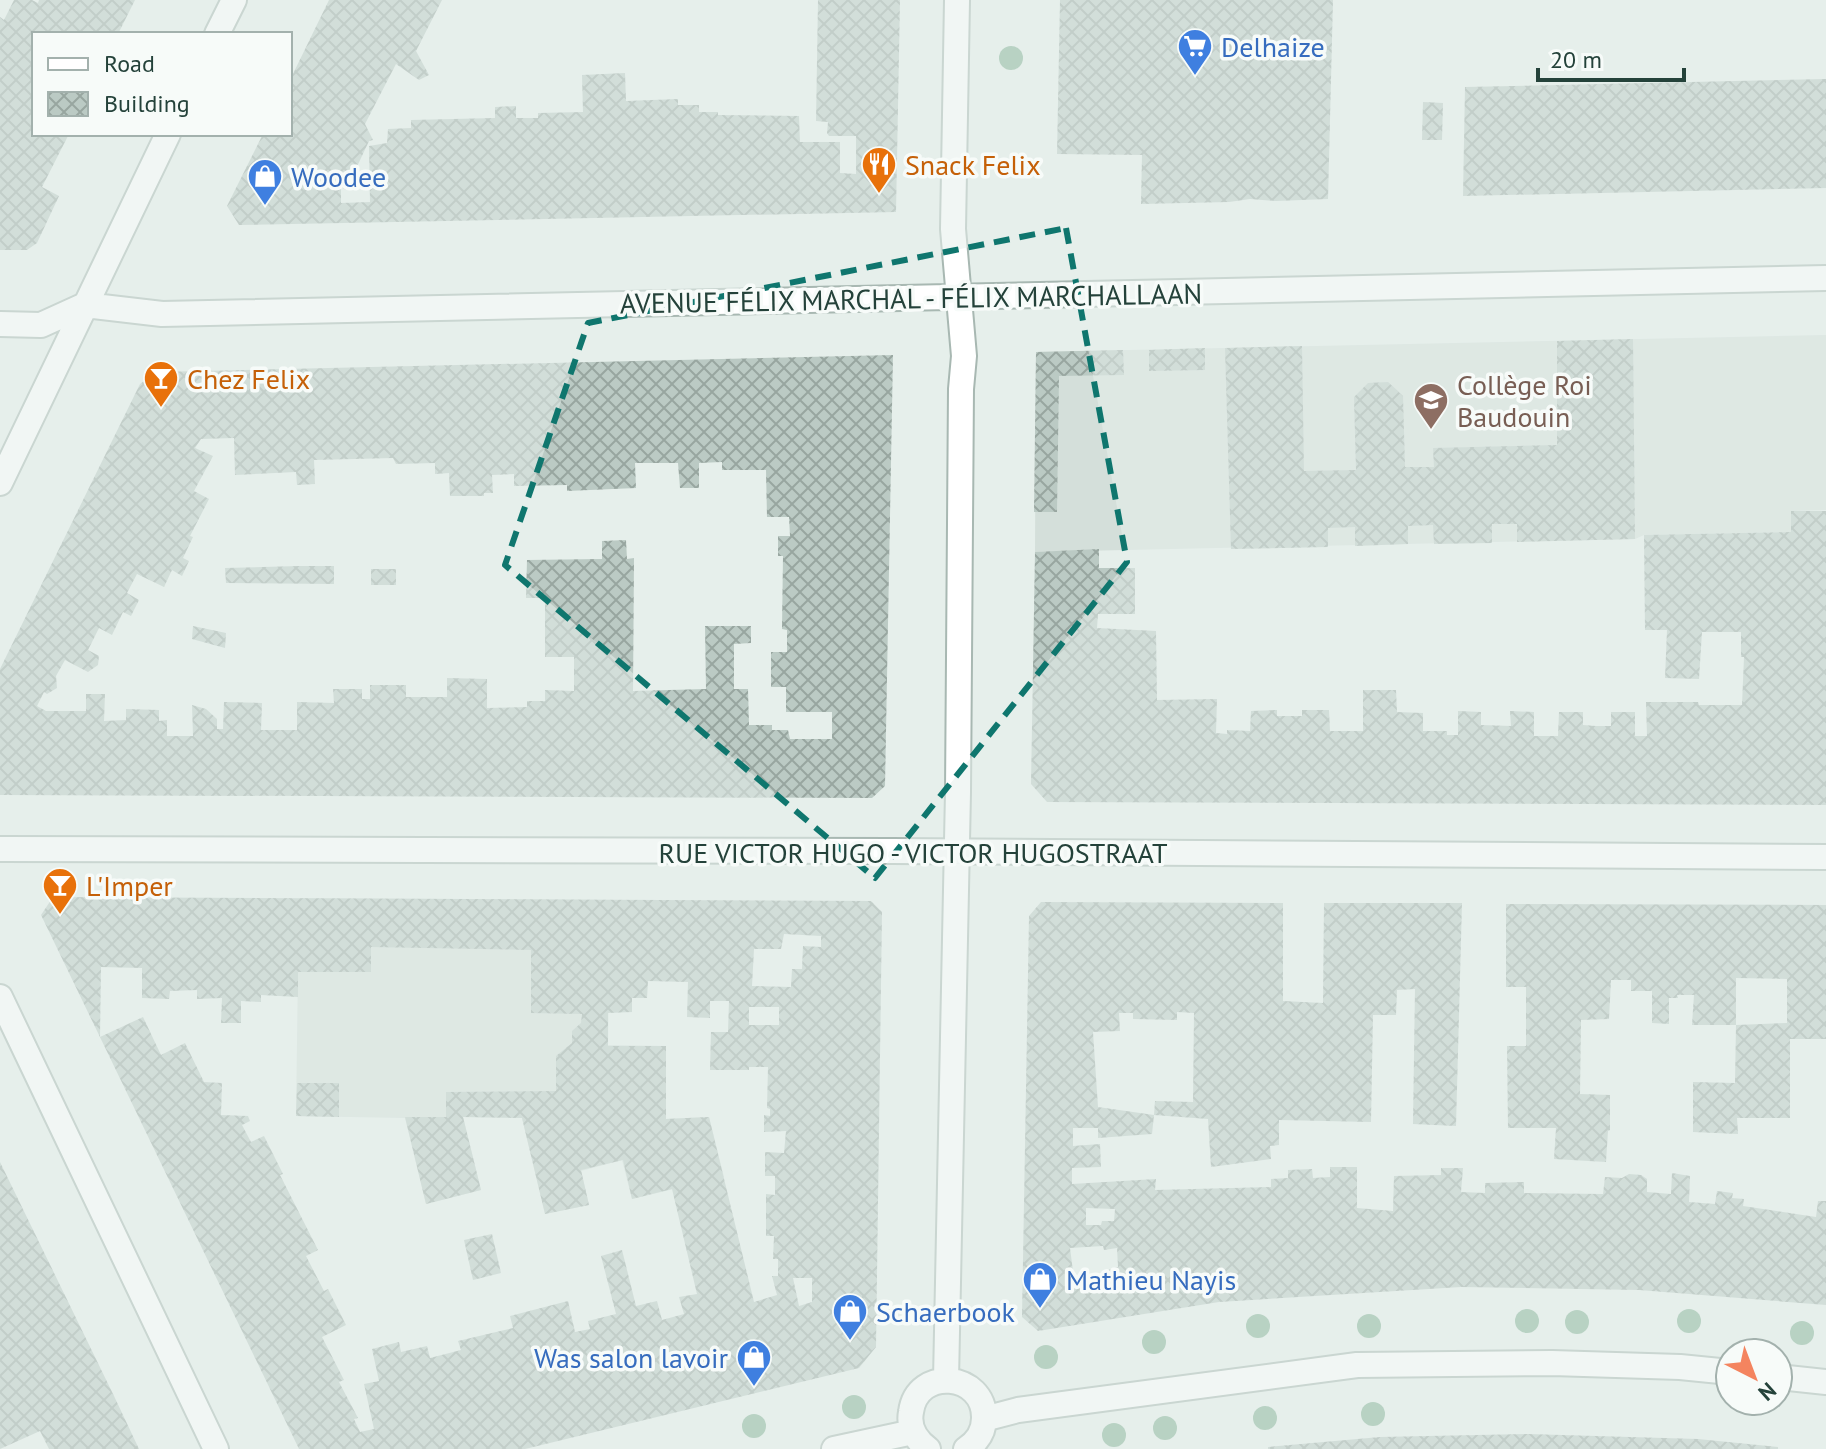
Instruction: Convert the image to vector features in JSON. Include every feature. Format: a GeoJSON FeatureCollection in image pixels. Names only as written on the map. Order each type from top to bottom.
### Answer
{"type":"FeatureCollection","features":[{"type":"Feature","properties":{"kind":"street"},"geometry":{"type":"LineString","coordinates":[[218,32],[234,0]]}},
{"type":"Feature","properties":{"kind":"street"},"geometry":{"type":"LineString","coordinates":[[946,1380],[957,852],[961,389],[964,356],[953,229],[957,0]]}},
{"type":"Feature","properties":{"kind":"street"},"geometry":{"type":"LineString","coordinates":[[0,483],[167,136]]}},
{"type":"Feature","properties":{"kind":"street","name":"AVENUE FÉLIX MARCHAL - FÉLIX MARCHALLAAN"},"geometry":{"type":"LineString","coordinates":[[85,305],[162,314],[1826,278]]}},
{"type":"Feature","properties":{"kind":"street"},"geometry":{"type":"LineString","coordinates":[[0,324],[41,325],[85,305]]}},
{"type":"Feature","properties":{"kind":"street","name":"RUE VICTOR HUGO - VICTOR HUGOSTRAAT"},"geometry":{"type":"LineString","coordinates":[[0,849],[1826,857]]}},
{"type":"Feature","properties":{"kind":"street"},"geometry":{"type":"LineString","coordinates":[[0,997],[216,1449]]}},
{"type":"Feature","properties":{"kind":"street"},"geometry":{"type":"LineString","coordinates":[[984,1419],[1018,1410],[1357,1365],[1552,1363],[1714,1370]]}},
{"type":"Feature","properties":{"kind":"street"},"geometry":{"type":"LineString","coordinates":[[1794,1379],[1826,1382]]}},
{"type":"Feature","properties":{"kind":"street"},"geometry":{"type":"LineString","coordinates":[[834,1449],[921,1441],[910,1420],[914,1400],[927,1386],[946,1380],[960,1382],[980,1399],[984,1419],[982,1432],[966,1449]]}},
{"type":"Feature","properties":{"kind":"highlighted area"},"geometry":{"type":"Polygon","coordinates":[[[1066,228],[1127,562],[875,878],[505,565],[588,323],[1066,228]]]}},
{"type":"Feature","properties":{"kind":"shaded area","name":"Collège Roi Baudouin"},"geometry":{"type":"Polygon","coordinates":[[[1826,335],[1826,510],[1791,511],[1791,532],[1644,535],[1635,539],[1035,552],[1036,352],[1826,335]]]}},
{"type":"Feature","properties":{"kind":"shaded area"},"geometry":{"type":"Polygon","coordinates":[[[299,898],[610,900],[608,1045],[666,1046],[666,1119],[709,1117],[724,1177],[632,1199],[622,1160],[581,1171],[589,1205],[545,1214],[522,1118],[463,1117],[481,1190],[426,1204],[405,1118],[296,1116],[299,898]]]}},
{"type":"Feature","properties":{"kind":"building"},"geometry":{"type":"Polygon","coordinates":[[[14,0],[38,3],[39,0],[135,0],[119,32],[32,32],[32,136],[68,136],[42,187],[59,196],[37,243],[27,250],[0,250],[0,17],[4,20],[14,0]]]}},
{"type":"Feature","properties":{"kind":"building"},"geometry":{"type":"Polygon","coordinates":[[[329,0],[442,0],[416,51],[429,75],[419,80],[396,64],[365,124],[373,140],[369,141],[346,190],[341,187],[341,203],[370,202],[369,146],[387,143],[388,129],[411,128],[411,120],[495,118],[495,107],[516,106],[516,118],[538,118],[538,113],[583,112],[582,75],[625,73],[626,101],[678,99],[678,105],[699,105],[699,112],[718,112],[718,115],[799,116],[800,142],[840,142],[840,173],[856,174],[856,136],[829,136],[828,122],[816,121],[818,0],[900,0],[896,212],[239,225],[227,206],[262,136],[292,136],[292,76],[329,0]]]}},
{"type":"Feature","properties":{"kind":"building","name":"Delhaize"},"geometry":{"type":"Polygon","coordinates":[[[1060,0],[1333,0],[1328,199],[1141,204],[1142,155],[1057,154],[1060,0]]]}},
{"type":"Feature","properties":{"kind":"building"},"geometry":{"type":"Polygon","coordinates":[[[1826,79],[1826,188],[1463,196],[1465,87],[1826,79]]]}},
{"type":"Feature","properties":{"kind":"building"},"geometry":{"type":"Polygon","coordinates":[[[1423,102],[1443,103],[1442,140],[1422,140],[1423,102]]]}},
{"type":"Feature","properties":{"kind":"building"},"geometry":{"type":"Polygon","coordinates":[[[1633,339],[1635,539],[1517,542],[1517,524],[1492,524],[1492,543],[1434,544],[1433,525],[1408,526],[1408,544],[1355,546],[1355,527],[1328,528],[1328,547],[1231,549],[1225,348],[1302,346],[1304,471],[1356,470],[1354,397],[1368,383],[1388,382],[1403,396],[1405,467],[1434,467],[1433,448],[1557,445],[1557,341],[1633,339]]]}},
{"type":"Feature","properties":{"kind":"building"},"geometry":{"type":"Polygon","coordinates":[[[1205,348],[1205,370],[1149,371],[1149,350],[1205,348]]]}},
{"type":"Feature","properties":{"kind":"building"},"geometry":{"type":"Polygon","coordinates":[[[1123,350],[1124,375],[1059,376],[1057,512],[1034,512],[1036,352],[1123,350]]]}},
{"type":"Feature","properties":{"kind":"building"},"geometry":{"type":"Polygon","coordinates":[[[893,355],[885,786],[872,798],[0,795],[0,669],[140,384],[156,372],[893,355]],[[234,438],[201,439],[195,448],[213,456],[194,491],[209,499],[190,536],[193,537],[183,558],[189,561],[182,576],[172,570],[164,587],[137,574],[127,593],[139,600],[131,616],[123,612],[112,635],[99,628],[88,650],[99,656],[98,665],[88,672],[65,660],[56,676],[57,688],[47,694],[44,692],[37,706],[46,711],[86,711],[86,694],[105,694],[104,721],[126,720],[126,709],[159,710],[159,721],[167,720],[167,736],[193,736],[192,705],[206,709],[217,719],[217,729],[223,729],[224,702],[262,703],[261,730],[297,730],[297,702],[334,703],[333,689],[362,689],[362,699],[370,699],[370,685],[406,685],[406,697],[447,697],[447,678],[487,679],[487,708],[527,707],[527,701],[545,701],[545,690],[574,691],[574,657],[545,657],[545,598],[526,598],[527,560],[602,559],[602,541],[626,540],[627,559],[634,558],[633,691],[706,689],[705,626],[751,626],[751,643],[734,644],[734,689],[748,689],[749,725],[772,725],[772,730],[788,730],[790,739],[832,739],[832,712],[786,712],[786,687],[771,687],[771,652],[787,652],[787,630],[782,629],[783,556],[778,556],[778,536],[790,536],[789,517],[767,517],[766,470],[722,470],[722,462],[699,463],[699,488],[680,488],[678,463],[635,463],[636,488],[567,491],[567,485],[514,486],[514,474],[492,475],[493,493],[484,493],[484,496],[450,496],[449,473],[435,474],[435,463],[396,464],[393,458],[314,460],[315,484],[297,485],[296,472],[235,475],[234,438]]]}},
{"type":"Feature","properties":{"kind":"building"},"geometry":{"type":"Polygon","coordinates":[[[1791,511],[1826,511],[1826,805],[1047,802],[1031,784],[1035,552],[1099,549],[1099,568],[1135,568],[1135,614],[1098,614],[1097,628],[1156,631],[1157,700],[1217,699],[1216,733],[1250,731],[1251,711],[1277,710],[1277,716],[1302,716],[1302,710],[1329,710],[1330,731],[1363,731],[1363,690],[1396,690],[1397,712],[1423,713],[1423,731],[1447,731],[1447,735],[1458,735],[1458,711],[1481,712],[1481,725],[1511,726],[1510,711],[1534,712],[1534,736],[1558,736],[1559,712],[1583,712],[1583,725],[1611,726],[1611,712],[1635,712],[1635,736],[1647,736],[1646,702],[1742,705],[1744,657],[1741,657],[1741,632],[1702,632],[1699,679],[1665,678],[1667,630],[1645,630],[1644,535],[1791,532],[1791,511]]]}},
{"type":"Feature","properties":{"kind":"building"},"geometry":{"type":"Polygon","coordinates":[[[334,566],[334,584],[226,583],[225,568],[334,566]]]}},
{"type":"Feature","properties":{"kind":"building"},"geometry":{"type":"Polygon","coordinates":[[[371,569],[396,569],[396,585],[371,585],[371,569]]]}},
{"type":"Feature","properties":{"kind":"building"},"geometry":{"type":"Polygon","coordinates":[[[193,626],[226,633],[225,648],[192,639],[193,626]]]}},
{"type":"Feature","properties":{"kind":"building"},"geometry":{"type":"Polygon","coordinates":[[[53,897],[871,901],[882,912],[876,1347],[859,1368],[525,1449],[299,1449],[41,915],[53,897]],[[784,934],[781,949],[754,949],[752,986],[791,987],[792,969],[802,969],[803,946],[821,947],[821,936],[784,934]],[[371,947],[371,972],[298,972],[298,997],[261,995],[261,1002],[241,1001],[241,1023],[221,1023],[222,998],[197,999],[197,990],[170,991],[169,999],[142,998],[142,968],[101,967],[100,1037],[143,1017],[161,1055],[185,1043],[204,1082],[222,1083],[221,1115],[248,1116],[250,1121],[242,1125],[251,1142],[264,1136],[318,1250],[306,1256],[324,1291],[328,1289],[346,1325],[322,1337],[344,1380],[339,1382],[358,1418],[354,1419],[360,1432],[374,1429],[364,1384],[379,1381],[372,1349],[399,1342],[401,1352],[427,1346],[430,1358],[461,1350],[458,1341],[513,1328],[510,1316],[568,1301],[575,1332],[590,1329],[588,1321],[616,1314],[601,1256],[622,1250],[636,1306],[657,1301],[662,1320],[684,1314],[679,1297],[697,1294],[672,1189],[632,1199],[623,1160],[581,1170],[589,1205],[545,1214],[522,1118],[463,1117],[481,1190],[426,1204],[405,1117],[446,1117],[446,1092],[556,1091],[556,1056],[572,1043],[572,1031],[581,1023],[582,1014],[531,1013],[531,950],[371,947]],[[648,981],[647,998],[632,998],[632,1012],[608,1013],[608,1046],[666,1046],[666,1119],[709,1117],[754,1302],[777,1295],[772,1276],[778,1276],[778,1259],[773,1259],[774,1236],[766,1236],[766,1194],[775,1195],[775,1176],[765,1176],[765,1152],[784,1153],[786,1131],[764,1132],[764,1115],[770,1116],[770,1109],[767,1108],[768,1067],[710,1070],[711,1032],[728,1032],[729,1001],[710,1001],[710,1018],[687,1017],[688,982],[648,981]],[[749,1007],[749,1025],[779,1025],[779,1007],[749,1007]],[[793,1278],[799,1306],[812,1302],[812,1278],[793,1278]]]}},
{"type":"Feature","properties":{"kind":"building"},"geometry":{"type":"Polygon","coordinates":[[[1041,902],[1283,903],[1283,1001],[1323,1003],[1324,903],[1462,903],[1456,1126],[1413,1124],[1415,989],[1397,990],[1396,1015],[1373,1015],[1371,1122],[1279,1120],[1279,1145],[1270,1146],[1271,1159],[1211,1167],[1208,1119],[1154,1115],[1152,1134],[1098,1138],[1098,1128],[1073,1128],[1073,1146],[1100,1144],[1101,1167],[1072,1168],[1072,1184],[1156,1179],[1155,1190],[1271,1187],[1271,1179],[1288,1178],[1288,1170],[1312,1169],[1313,1178],[1330,1177],[1330,1167],[1357,1167],[1357,1208],[1393,1211],[1394,1176],[1441,1175],[1441,1168],[1463,1168],[1461,1192],[1485,1193],[1485,1183],[1524,1182],[1524,1193],[1603,1194],[1605,1177],[1622,1178],[1629,1174],[1647,1179],[1647,1192],[1671,1194],[1672,1173],[1690,1176],[1689,1202],[1715,1204],[1717,1191],[1733,1193],[1732,1198],[1744,1199],[1743,1206],[1816,1217],[1818,1201],[1826,1201],[1826,1305],[1639,1290],[1461,1287],[1219,1302],[1038,1331],[1022,1317],[1029,916],[1041,902]],[[1177,1012],[1177,1020],[1133,1019],[1133,1013],[1119,1013],[1120,1031],[1093,1032],[1098,1107],[1154,1115],[1155,1101],[1193,1102],[1194,1013],[1177,1012]],[[1086,1208],[1086,1225],[1114,1221],[1115,1209],[1086,1208]],[[1103,1246],[1070,1248],[1074,1279],[1105,1279],[1108,1270],[1118,1267],[1117,1248],[1104,1250],[1103,1246]]]}},
{"type":"Feature","properties":{"kind":"building"},"geometry":{"type":"Polygon","coordinates":[[[1506,904],[1826,905],[1826,1039],[1790,1039],[1790,1118],[1737,1118],[1738,1134],[1693,1132],[1693,1082],[1735,1083],[1736,1025],[1692,1025],[1694,995],[1669,998],[1669,1024],[1652,1023],[1652,991],[1631,991],[1631,980],[1611,980],[1609,1019],[1581,1020],[1580,1094],[1610,1095],[1606,1162],[1554,1159],[1556,1128],[1508,1128],[1507,1046],[1526,1046],[1526,987],[1506,987],[1506,904]],[[1736,978],[1736,1025],[1787,1023],[1787,979],[1736,978]]]}},
{"type":"Feature","properties":{"kind":"building"},"geometry":{"type":"Polygon","coordinates":[[[297,1083],[339,1083],[339,1117],[296,1116],[297,1083]]]}},
{"type":"Feature","properties":{"kind":"building"},"geometry":{"type":"Polygon","coordinates":[[[0,1162],[139,1449],[49,1449],[40,1431],[0,1449],[0,1162]]]}},
{"type":"Feature","properties":{"kind":"building"},"geometry":{"type":"Polygon","coordinates":[[[492,1234],[501,1273],[473,1280],[464,1240],[492,1234]]]}},
{"type":"Feature","properties":{"kind":"building"},"geometry":{"type":"Polygon","coordinates":[[[1528,1434],[1698,1439],[1778,1449],[1268,1449],[1380,1437],[1528,1434]]]}},
{"type":"Feature","properties":{"kind":"place","name":"Delhaize"},"geometry":{"type":"Point","coordinates":[1195,77]}},
{"type":"Feature","properties":{"kind":"place","name":"Snack Felix"},"geometry":{"type":"Point","coordinates":[879,195]}},
{"type":"Feature","properties":{"kind":"place","name":"Woodee"},"geometry":{"type":"Point","coordinates":[265,207]}},
{"type":"Feature","properties":{"kind":"place","name":"Chez Felix"},"geometry":{"type":"Point","coordinates":[161,409]}},
{"type":"Feature","properties":{"kind":"place","name":"Collège Roi Baudouin"},"geometry":{"type":"Point","coordinates":[1431,431]}},
{"type":"Feature","properties":{"kind":"place","name":"L'Imper"},"geometry":{"type":"Point","coordinates":[60,916]}},
{"type":"Feature","properties":{"kind":"place","name":"Mathieu Nayis"},"geometry":{"type":"Point","coordinates":[1040,1310]}},
{"type":"Feature","properties":{"kind":"place","name":"Schaerbook"},"geometry":{"type":"Point","coordinates":[850,1342]}},
{"type":"Feature","properties":{"kind":"place","name":"Was salon lavoir"},"geometry":{"type":"Point","coordinates":[754,1388]}}]}
